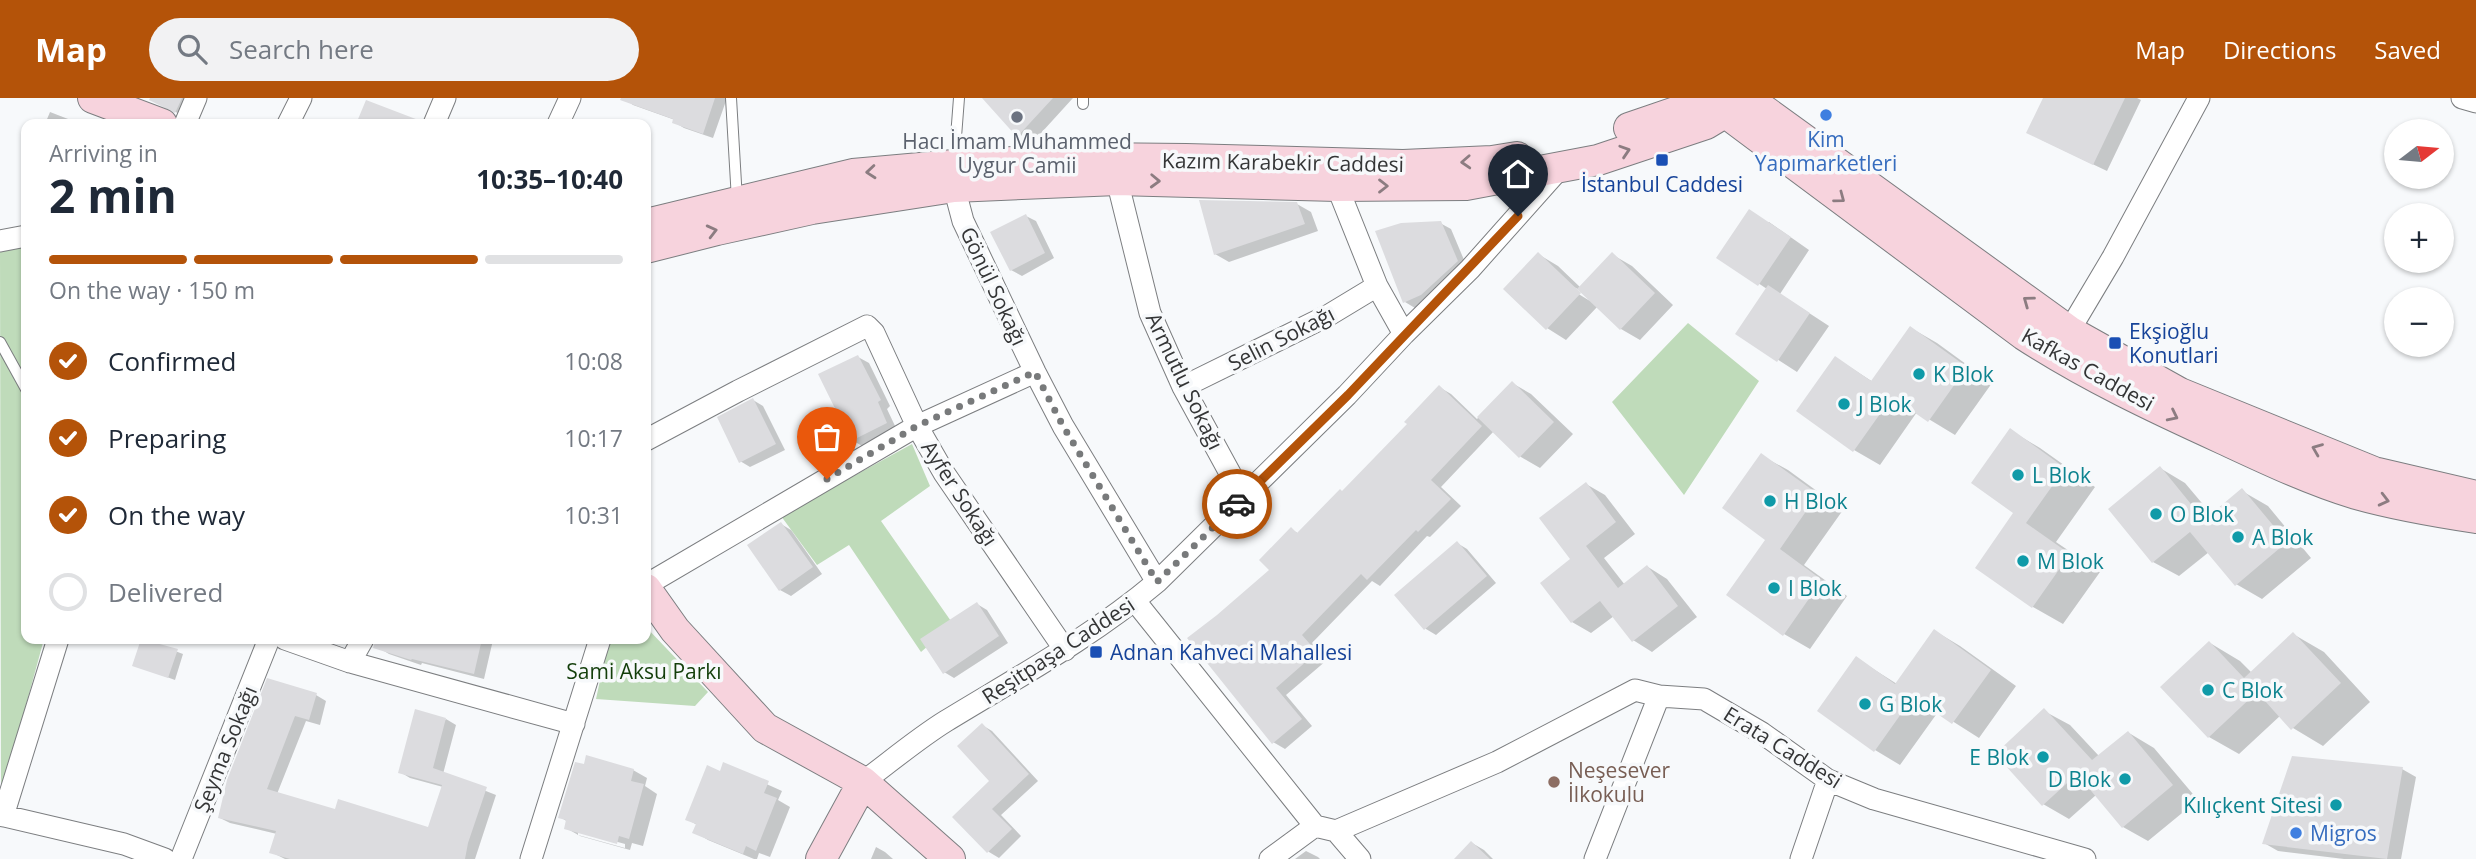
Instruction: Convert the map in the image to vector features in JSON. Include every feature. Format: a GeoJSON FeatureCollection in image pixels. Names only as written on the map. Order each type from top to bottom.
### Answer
{"type":"FeatureCollection","features":[{"type":"Feature","properties":{"kind":"street"},"geometry":{"type":"LineString","coordinates":[[93,98],[125,118]]}},
{"type":"Feature","properties":{"kind":"street"},"geometry":{"type":"LineString","coordinates":[[187,119],[197,98]]}},
{"type":"Feature","properties":{"kind":"street"},"geometry":{"type":"LineString","coordinates":[[290,119],[301,98]]}},
{"type":"Feature","properties":{"kind":"street"},"geometry":{"type":"LineString","coordinates":[[436,119],[446,98]]}},
{"type":"Feature","properties":{"kind":"street"},"geometry":{"type":"LineString","coordinates":[[560,119],[569,98]]}},
{"type":"Feature","properties":{"kind":"street"},"geometry":{"type":"LineString","coordinates":[[2060,342],[2113,257],[2199,98]]}},
{"type":"Feature","properties":{"kind":"street"},"geometry":{"type":"LineString","coordinates":[[2462,98],[2476,102]]}},
{"type":"Feature","properties":{"kind":"street","name":"Kazım Karabekir Caddesi"},"geometry":{"type":"LineString","coordinates":[[651,223],[853,174],[954,176],[1090,158],[1403,165],[1558,159],[1661,118],[1732,101]]}},
{"type":"Feature","properties":{"kind":"street","name":"Kafkas Caddesi"},"geometry":{"type":"LineString","coordinates":[[1732,101],[2024,335],[2060,342],[2374,472],[2476,496]]}},
{"type":"Feature","properties":{"kind":"street"},"geometry":{"type":"LineString","coordinates":[[651,247],[954,176],[1337,186],[1466,185],[1558,159]]}},
{"type":"Feature","properties":{"kind":"street","name":"Reşitpaşa Caddesi"},"geometry":{"type":"LineString","coordinates":[[863,782],[943,723],[1065,650],[1135,601],[1157,582],[1348,395],[1404,334],[1470,269],[1558,159]]}},
{"type":"Feature","properties":{"kind":"street","name":"Gönül Sokağı"},"geometry":{"type":"LineString","coordinates":[[954,176],[963,221],[1035,372],[1063,426],[1157,582]]}},
{"type":"Feature","properties":{"kind":"street","name":"Armutlu Sokağı"},"geometry":{"type":"LineString","coordinates":[[1117,180],[1150,313],[1184,387],[1243,498]]}},
{"type":"Feature","properties":{"kind":"street"},"geometry":{"type":"LineString","coordinates":[[1337,186],[1377,286],[1404,334]]}},
{"type":"Feature","properties":{"kind":"street"},"geometry":{"type":"LineString","coordinates":[[0,241],[21,237]]}},
{"type":"Feature","properties":{"kind":"street","name":"Selin Sokağı"},"geometry":{"type":"LineString","coordinates":[[1184,387],[1329,315],[1377,286]]}},
{"type":"Feature","properties":{"kind":"street","name":"Ayfer Sokağı"},"geometry":{"type":"LineString","coordinates":[[651,437],[867,326],[874,333],[917,426],[944,473],[1065,650]]}},
{"type":"Feature","properties":{"kind":"street","name":"Kafkas Caddesi"},"geometry":{"type":"LineString","coordinates":[[2060,342],[2174,416],[2287,468],[2355,493],[2419,509],[2476,519]]}},
{"type":"Feature","properties":{"kind":"street"},"geometry":{"type":"LineString","coordinates":[[651,584],[917,426],[1035,372]]}},
{"type":"Feature","properties":{"kind":"street"},"geometry":{"type":"LineString","coordinates":[[651,594],[675,629],[765,728],[863,782],[950,859]]}},
{"type":"Feature","properties":{"kind":"street"},"geometry":{"type":"LineString","coordinates":[[1135,601],[1326,829],[1360,859]]}},
{"type":"Feature","properties":{"kind":"street"},"geometry":{"type":"LineString","coordinates":[[56,644],[1,816],[124,844],[165,859]]}},
{"type":"Feature","properties":{"kind":"street","name":"Şeyma Sokağı"},"geometry":{"type":"LineString","coordinates":[[181,859],[267,644]]}},
{"type":"Feature","properties":{"kind":"street"},"geometry":{"type":"LineString","coordinates":[[299,644],[350,662],[574,724]]}},
{"type":"Feature","properties":{"kind":"street"},"geometry":{"type":"LineString","coordinates":[[350,662],[360,644]]}},
{"type":"Feature","properties":{"kind":"street"},"geometry":{"type":"LineString","coordinates":[[531,859],[598,644]]}},
{"type":"Feature","properties":{"kind":"street","name":"Erata Caddesi"},"geometry":{"type":"LineString","coordinates":[[1270,859],[1326,829],[1497,762],[1635,690],[1659,696],[1704,699],[1762,733],[1829,780],[1874,799],[2085,859]]}},
{"type":"Feature","properties":{"kind":"street"},"geometry":{"type":"LineString","coordinates":[[1595,859],[1659,696]]}},
{"type":"Feature","properties":{"kind":"street"},"geometry":{"type":"LineString","coordinates":[[1801,859],[1829,780]]}},
{"type":"Feature","properties":{"kind":"street"},"geometry":{"type":"LineString","coordinates":[[821,859],[863,782]]}},
{"type":"Feature","properties":{"kind":"lane"},"geometry":{"type":"LineString","coordinates":[[731,98],[737,201]]}},
{"type":"Feature","properties":{"kind":"lane"},"geometry":{"type":"LineString","coordinates":[[954,176],[959,98]]}},
{"type":"Feature","properties":{"kind":"lane"},"geometry":{"type":"LineString","coordinates":[[1,346],[21,380]]}},
{"type":"Feature","properties":{"kind":"green space"},"geometry":{"type":"Polygon","coordinates":[[[21,242],[21,644],[43,644],[1,797],[0,248],[21,242]]]}},
{"type":"Feature","properties":{"kind":"green space"},"geometry":{"type":"Polygon","coordinates":[[[1688,323],[1759,381],[1684,495],[1612,402],[1688,323]]]}},
{"type":"Feature","properties":{"kind":"green space"},"geometry":{"type":"Polygon","coordinates":[[[912,444],[930,486],[881,521],[953,624],[921,652],[849,545],[817,565],[781,516],[912,444]]]}},
{"type":"Feature","properties":{"kind":"green space","name":"Sami Aksu Parkı"},"geometry":{"type":"Polygon","coordinates":[[[651,632],[708,692],[695,706],[596,699],[608,644],[651,644],[651,632]]]}},
{"type":"Feature","properties":{"kind":"building"},"geometry":{"type":"Polygon","coordinates":[[[182,98],[175,113],[149,100],[182,98]]]}},
{"type":"Feature","properties":{"kind":"building"},"geometry":{"type":"Polygon","coordinates":[[[715,98],[703,134],[672,123],[673,119],[620,100],[715,98]]]}},
{"type":"Feature","properties":{"kind":"building","name":"Hacı İmam Muhammed Uygur Camii"},"geometry":{"type":"Polygon","coordinates":[[[982,98],[1053,98],[1017,137],[982,98]]]}},
{"type":"Feature","properties":{"kind":"building"},"geometry":{"type":"Polygon","coordinates":[[[2043,98],[2125,98],[2093,165],[2026,133],[2043,98]]]}},
{"type":"Feature","properties":{"kind":"building"},"geometry":{"type":"Polygon","coordinates":[[[366,100],[416,119],[358,119],[366,100]]]}},
{"type":"Feature","properties":{"kind":"building"},"geometry":{"type":"Polygon","coordinates":[[[1199,200],[1297,202],[1305,224],[1214,255],[1199,200]]]}},
{"type":"Feature","properties":{"kind":"building"},"geometry":{"type":"Polygon","coordinates":[[[1749,209],[1791,237],[1758,286],[1716,258],[1749,209]]]}},
{"type":"Feature","properties":{"kind":"building"},"geometry":{"type":"Polygon","coordinates":[[[1026,214],[1045,253],[1010,271],[990,232],[1026,214]]]}},
{"type":"Feature","properties":{"kind":"building"},"geometry":{"type":"Polygon","coordinates":[[[1441,221],[1458,261],[1421,295],[1403,303],[1375,231],[1401,223],[1441,221]]]}},
{"type":"Feature","properties":{"kind":"building"},"geometry":{"type":"Polygon","coordinates":[[[1538,252],[1581,293],[1546,330],[1503,289],[1538,252]]]}},
{"type":"Feature","properties":{"kind":"building"},"geometry":{"type":"Polygon","coordinates":[[[1612,252],[1655,293],[1620,330],[1577,289],[1612,252]]]}},
{"type":"Feature","properties":{"kind":"building"},"geometry":{"type":"Polygon","coordinates":[[[1768,285],[1810,313],[1777,362],[1735,334],[1768,285]]]}},
{"type":"Feature","properties":{"kind":"building"},"geometry":{"type":"Polygon","coordinates":[[[1910,326],[1967,367],[1928,422],[1892,397],[1853,452],[1796,411],[1835,356],[1871,381],[1910,326]]]}},
{"type":"Feature","properties":{"kind":"building"},"geometry":{"type":"Polygon","coordinates":[[[858,355],[881,400],[878,402],[887,423],[851,441],[818,374],[858,355]]]}},
{"type":"Feature","properties":{"kind":"building"},"geometry":{"type":"Polygon","coordinates":[[[1512,381],[1554,422],[1519,458],[1477,417],[1512,381]]]}},
{"type":"Feature","properties":{"kind":"building"},"geometry":{"type":"Polygon","coordinates":[[[1439,385],[1482,426],[1431,480],[1451,499],[1367,580],[1361,574],[1302,635],[1317,652],[1276,688],[1302,719],[1272,744],[1187,638],[1269,570],[1259,560],[1291,527],[1297,533],[1340,489],[1342,491],[1407,424],[1404,422],[1439,385]]]}},
{"type":"Feature","properties":{"kind":"building"},"geometry":{"type":"Polygon","coordinates":[[[753,398],[776,444],[739,463],[717,417],[753,398]]]}},
{"type":"Feature","properties":{"kind":"building"},"geometry":{"type":"Polygon","coordinates":[[[2010,428],[2065,468],[2026,523],[2070,554],[2032,608],[1975,568],[2013,513],[1971,483],[2010,428]]]}},
{"type":"Feature","properties":{"kind":"building"},"geometry":{"type":"Polygon","coordinates":[[[1761,453],[1818,494],[1780,549],[1822,580],[1783,636],[1726,595],[1765,540],[1722,508],[1761,453]]]}},
{"type":"Feature","properties":{"kind":"building"},"geometry":{"type":"Polygon","coordinates":[[[2160,466],[2204,520],[2242,488],[2287,542],[2235,586],[2190,532],[2152,563],[2108,509],[2160,466]]]}},
{"type":"Feature","properties":{"kind":"building"},"geometry":{"type":"Polygon","coordinates":[[[1586,482],[1616,522],[1586,546],[1618,588],[1647,565],[1678,606],[1632,642],[1600,601],[1571,623],[1540,583],[1570,559],[1539,518],[1586,482]]]}},
{"type":"Feature","properties":{"kind":"building"},"geometry":{"type":"Polygon","coordinates":[[[781,522],[813,567],[779,591],[747,545],[781,522]]]}},
{"type":"Feature","properties":{"kind":"building"},"geometry":{"type":"Polygon","coordinates":[[[1457,541],[1487,576],[1424,630],[1394,595],[1457,541]]]}},
{"type":"Feature","properties":{"kind":"building"},"geometry":{"type":"Polygon","coordinates":[[[977,602],[999,636],[943,674],[920,639],[977,602]]]}},
{"type":"Feature","properties":{"kind":"building"},"geometry":{"type":"Polygon","coordinates":[[[1934,629],[1991,670],[1952,724],[1913,697],[1874,752],[1817,711],[1856,656],[1895,684],[1934,629]]]}},
{"type":"Feature","properties":{"kind":"building"},"geometry":{"type":"Polygon","coordinates":[[[2293,632],[2341,683],[2291,730],[2257,692],[2208,738],[2160,687],[2209,641],[2244,678],[2293,632]]]}},
{"type":"Feature","properties":{"kind":"building"},"geometry":{"type":"Polygon","coordinates":[[[139,644],[160,644],[178,649],[168,678],[132,666],[139,644]]]}},
{"type":"Feature","properties":{"kind":"building"},"geometry":{"type":"Polygon","coordinates":[[[374,644],[481,644],[474,674],[411,660],[373,648],[374,644]]]}},
{"type":"Feature","properties":{"kind":"building"},"geometry":{"type":"Polygon","coordinates":[[[267,678],[317,693],[309,720],[295,716],[267,789],[335,809],[338,799],[428,827],[442,785],[398,773],[415,709],[446,718],[433,768],[487,787],[465,859],[290,859],[269,853],[276,831],[218,818],[227,780],[267,678]]]}},
{"type":"Feature","properties":{"kind":"building"},"geometry":{"type":"Polygon","coordinates":[[[2044,708],[2092,760],[2128,731],[2173,785],[2122,828],[2077,774],[2042,806],[1995,754],[2044,708]]]}},
{"type":"Feature","properties":{"kind":"building"},"geometry":{"type":"Polygon","coordinates":[[[982,723],[1029,774],[992,809],[1012,829],[987,853],[952,817],[989,781],[957,746],[982,723]]]}},
{"type":"Feature","properties":{"kind":"building"},"geometry":{"type":"Polygon","coordinates":[[[586,755],[634,769],[631,781],[644,784],[629,839],[619,836],[617,844],[564,829],[566,820],[558,818],[575,762],[584,764],[586,755]]]}},
{"type":"Feature","properties":{"kind":"building","name":"Kılıçkent Sitesi"},"geometry":{"type":"Polygon","coordinates":[[[2292,756],[2403,767],[2387,859],[2262,844],[2292,756]]]}},
{"type":"Feature","properties":{"kind":"building"},"geometry":{"type":"Polygon","coordinates":[[[723,762],[769,781],[764,793],[777,798],[756,851],[746,846],[743,854],[692,833],[696,824],[685,820],[707,765],[720,771],[723,762]]]}},
{"type":"Feature","properties":{"kind":"building"},"geometry":{"type":"Polygon","coordinates":[[[1471,841],[1490,859],[1454,859],[1471,841]]]}},
{"type":"Feature","properties":{"kind":"way so far"},"geometry":{"type":"LineString","coordinates":[[827,479],[917,426],[1035,372],[1063,426],[1157,582],[1237,504]]}},
{"type":"Feature","properties":{"kind":"place","name":"Kim Yapımarketleri"},"geometry":{"type":"Point","coordinates":[1826,115]}},
{"type":"Feature","properties":{"kind":"place","name":"Hacı İmam Muhammed Uygur Camii"},"geometry":{"type":"Point","coordinates":[1017,117]}},
{"type":"Feature","properties":{"kind":"place","name":"İstanbul Caddesi"},"geometry":{"type":"Point","coordinates":[1662,160]}},
{"type":"Feature","properties":{"kind":"place","name":"Ekşioğlu Konutlari"},"geometry":{"type":"Point","coordinates":[2115,343]}},
{"type":"Feature","properties":{"kind":"place","name":"K Blok"},"geometry":{"type":"Point","coordinates":[1919,374]}},
{"type":"Feature","properties":{"kind":"place","name":"J Blok"},"geometry":{"type":"Point","coordinates":[1844,404]}},
{"type":"Feature","properties":{"kind":"place","name":"L Blok"},"geometry":{"type":"Point","coordinates":[2018,475]}},
{"type":"Feature","properties":{"kind":"place","name":"H Blok"},"geometry":{"type":"Point","coordinates":[1770,501]}},
{"type":"Feature","properties":{"kind":"place","name":"O Blok"},"geometry":{"type":"Point","coordinates":[2156,514]}},
{"type":"Feature","properties":{"kind":"place","name":"A Blok"},"geometry":{"type":"Point","coordinates":[2238,537]}},
{"type":"Feature","properties":{"kind":"place","name":"M Blok"},"geometry":{"type":"Point","coordinates":[2023,561]}},
{"type":"Feature","properties":{"kind":"place","name":"I Blok"},"geometry":{"type":"Point","coordinates":[1774,588]}},
{"type":"Feature","properties":{"kind":"place","name":"Adnan Kahveci Mahallesi"},"geometry":{"type":"Point","coordinates":[1096,652]}},
{"type":"Feature","properties":{"kind":"place","name":"C Blok"},"geometry":{"type":"Point","coordinates":[2208,690]}},
{"type":"Feature","properties":{"kind":"place","name":"G Blok"},"geometry":{"type":"Point","coordinates":[1865,704]}},
{"type":"Feature","properties":{"kind":"place","name":"E Blok"},"geometry":{"type":"Point","coordinates":[2043,757]}},
{"type":"Feature","properties":{"kind":"place","name":"D Blok"},"geometry":{"type":"Point","coordinates":[2125,779]}},
{"type":"Feature","properties":{"kind":"place","name":"Neşesever İlkokulu"},"geometry":{"type":"Point","coordinates":[1554,782]}},
{"type":"Feature","properties":{"kind":"place","name":"Kılıçkent Sitesi"},"geometry":{"type":"Point","coordinates":[2336,805]}},
{"type":"Feature","properties":{"kind":"place","name":"Migros"},"geometry":{"type":"Point","coordinates":[2296,833]}},
{"type":"Feature","properties":{"kind":"route"},"geometry":{"type":"LineString","coordinates":[[1237,504],[1348,395],[1518,216]]}}]}
